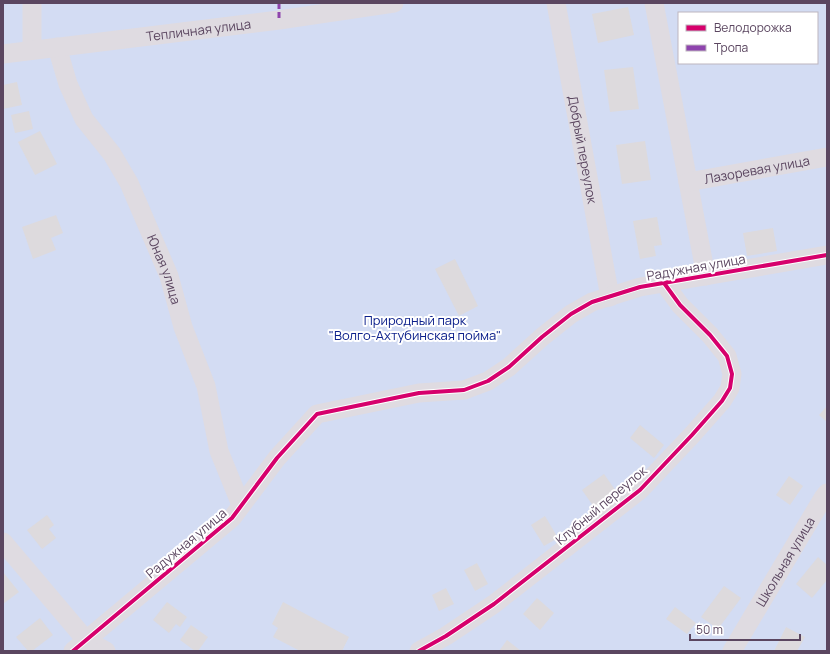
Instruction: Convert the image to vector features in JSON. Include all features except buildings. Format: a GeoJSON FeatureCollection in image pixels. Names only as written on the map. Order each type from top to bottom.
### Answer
{"type":"FeatureCollection","features":[{"type":"Feature","properties":{"kind":"street"},"geometry":{"type":"LineString","coordinates":[[32,3],[32,50]]}},
{"type":"Feature","properties":{"kind":"street","name":"Тепличная улица"},"geometry":{"type":"LineString","coordinates":[[3,54],[279,20],[394,3]]}},
{"type":"Feature","properties":{"kind":"street","name":"Добрый переулок"},"geometry":{"type":"LineString","coordinates":[[556,3],[610,297]]}},
{"type":"Feature","properties":{"kind":"street"},"geometry":{"type":"LineString","coordinates":[[654,3],[706,276]]}},
{"type":"Feature","properties":{"kind":"street","name":"Юная улица"},"geometry":{"type":"LineString","coordinates":[[57,47],[68,84],[84,118],[112,154],[130,183],[169,276],[183,327],[206,386],[219,451],[241,505]]}},
{"type":"Feature","properties":{"kind":"street","name":"Лазоревая улица"},"geometry":{"type":"LineString","coordinates":[[688,182],[827,158]]}},
{"type":"Feature","properties":{"kind":"street","name":"Радужная улица"},"geometry":{"type":"LineString","coordinates":[[79,646],[232,518],[277,458],[317,414],[419,393],[464,390],[488,381],[509,367],[542,337],[571,314],[592,302],[640,287],[827,255]]}},
{"type":"Feature","properties":{"kind":"street","name":"Клубный переулок"},"geometry":{"type":"LineString","coordinates":[[419,651],[446,636],[494,604],[640,490],[722,401],[730,388],[732,374],[727,356],[710,335],[680,306],[664,283]]}},
{"type":"Feature","properties":{"kind":"street","name":"Школьная улица"},"geometry":{"type":"LineString","coordinates":[[732,651],[827,493]]}},
{"type":"Feature","properties":{"kind":"street"},"geometry":{"type":"LineString","coordinates":[[3,542],[79,646],[106,651]]}},
{"type":"Feature","properties":{"kind":"green space","name":"Природный парк \"Волго-Ахтубинская пойма\""},"geometry":{"type":"Polygon","coordinates":[[[3,3],[827,3],[827,651],[3,651],[3,3]]]}},
{"type":"Feature","properties":{"kind":"marked path"},"geometry":{"type":"LineString","coordinates":[[279,3],[279,20]]}},
{"type":"Feature","properties":{"kind":"cycle path"},"geometry":{"type":"LineString","coordinates":[[73,651],[232,518],[277,458],[317,414],[419,393],[464,390],[488,381],[509,367],[542,337],[571,314],[592,302],[640,287],[827,255]]}},
{"type":"Feature","properties":{"kind":"cycle path"},"geometry":{"type":"LineString","coordinates":[[419,651],[446,636],[494,604],[640,490],[722,401],[730,388],[732,374],[727,356],[710,335],[680,305],[664,283]]}}]}
